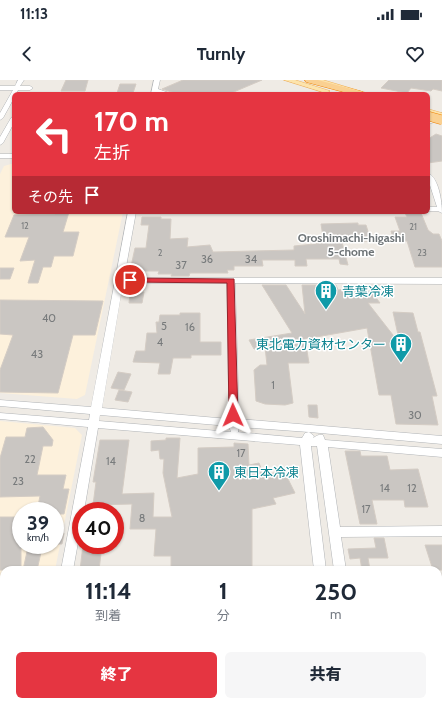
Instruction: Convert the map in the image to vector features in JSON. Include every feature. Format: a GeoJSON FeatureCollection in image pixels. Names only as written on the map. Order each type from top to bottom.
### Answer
{"type":"FeatureCollection","features":[{"type":"Feature","properties":{"kind":"highway"},"geometry":{"type":"LineString","coordinates":[[296,80],[340,92]]}},
{"type":"Feature","properties":{"kind":"highway"},"geometry":{"type":"LineString","coordinates":[[309,80],[353,92]]}},
{"type":"Feature","properties":{"kind":"highway"},"geometry":{"type":"LineString","coordinates":[[430,112],[442,115]]}},
{"type":"Feature","properties":{"kind":"main road"},"geometry":{"type":"LineString","coordinates":[[287,80],[330,92]]}},
{"type":"Feature","properties":{"kind":"main road"},"geometry":{"type":"LineString","coordinates":[[315,80],[359,92]]}},
{"type":"Feature","properties":{"kind":"street"},"geometry":{"type":"LineString","coordinates":[[15,92],[21,80]]}},
{"type":"Feature","properties":{"kind":"street"},"geometry":{"type":"LineString","coordinates":[[154,92],[157,80]]}},
{"type":"Feature","properties":{"kind":"street"},"geometry":{"type":"LineString","coordinates":[[0,88],[32,86],[28,92]]}},
{"type":"Feature","properties":{"kind":"street"},"geometry":{"type":"LineString","coordinates":[[0,118],[12,97]]}},
{"type":"Feature","properties":{"kind":"street"},"geometry":{"type":"LineString","coordinates":[[434,122],[442,115]]}},
{"type":"Feature","properties":{"kind":"street"},"geometry":{"type":"LineString","coordinates":[[0,143],[12,122]]}},
{"type":"Feature","properties":{"kind":"street"},"geometry":{"type":"LineString","coordinates":[[0,156],[12,156]]}},
{"type":"Feature","properties":{"kind":"street"},"geometry":{"type":"LineString","coordinates":[[0,163],[12,163]]}},
{"type":"Feature","properties":{"kind":"street"},"geometry":{"type":"LineString","coordinates":[[430,176],[442,181]]}},
{"type":"Feature","properties":{"kind":"street"},"geometry":{"type":"LineString","coordinates":[[430,179],[442,210],[430,209]]}},
{"type":"Feature","properties":{"kind":"street"},"geometry":{"type":"LineString","coordinates":[[68,566],[132,214]]}},
{"type":"Feature","properties":{"kind":"street"},"geometry":{"type":"LineString","coordinates":[[119,280],[442,281]]}},
{"type":"Feature","properties":{"kind":"street"},"geometry":{"type":"LineString","coordinates":[[231,281],[234,436]]}},
{"type":"Feature","properties":{"kind":"street"},"geometry":{"type":"LineString","coordinates":[[0,403],[442,440]]}},
{"type":"Feature","properties":{"kind":"street"},"geometry":{"type":"LineString","coordinates":[[0,416],[442,453]]}},
{"type":"Feature","properties":{"kind":"street"},"geometry":{"type":"LineString","coordinates":[[314,430],[305,441],[320,566]]}},
{"type":"Feature","properties":{"kind":"street"},"geometry":{"type":"LineString","coordinates":[[314,430],[322,443],[339,566]]}},
{"type":"Feature","properties":{"kind":"street"},"geometry":{"type":"LineString","coordinates":[[335,532],[442,531]]}},
{"type":"Feature","properties":{"kind":"shaded area"},"geometry":{"type":"Polygon","coordinates":[[[12,164],[12,214],[123,214],[85,395],[77,399],[0,393],[0,174],[4,166],[12,164]]]}},
{"type":"Feature","properties":{"kind":"shaded area"},"geometry":{"type":"Polygon","coordinates":[[[0,421],[75,428],[82,435],[64,525],[64,502],[12,502],[12,554],[58,554],[56,566],[0,566],[0,421]]]}},
{"type":"Feature","properties":{"kind":"building"},"geometry":{"type":"Polygon","coordinates":[[[66,80],[88,80],[85,91],[61,91],[66,80]]]}},
{"type":"Feature","properties":{"kind":"building"},"geometry":{"type":"Polygon","coordinates":[[[183,80],[262,80],[234,92],[172,92],[162,89],[183,80]]]}},
{"type":"Feature","properties":{"kind":"building"},"geometry":{"type":"Polygon","coordinates":[[[389,80],[442,80],[442,91],[411,88],[408,92],[402,92],[381,88],[389,80]]]}},
{"type":"Feature","properties":{"kind":"building"},"geometry":{"type":"Polygon","coordinates":[[[120,84],[136,84],[133,92],[117,92],[120,84]]]}},
{"type":"Feature","properties":{"kind":"building"},"geometry":{"type":"Polygon","coordinates":[[[436,134],[442,136],[442,161],[430,163],[430,138],[436,134]]]}},
{"type":"Feature","properties":{"kind":"building"},"geometry":{"type":"Polygon","coordinates":[[[68,214],[63,232],[79,232],[73,256],[54,256],[51,267],[43,267],[38,283],[28,283],[35,260],[20,261],[29,237],[5,237],[14,215],[68,214]]]}},
{"type":"Feature","properties":{"kind":"building"},"geometry":{"type":"Polygon","coordinates":[[[406,214],[421,214],[428,230],[433,234],[439,234],[442,241],[442,267],[415,267],[407,241],[394,241],[391,231],[400,231],[395,217],[407,217],[406,214]]]}},
{"type":"Feature","properties":{"kind":"building"},"geometry":{"type":"Polygon","coordinates":[[[142,217],[161,217],[161,219],[171,219],[170,239],[188,238],[187,247],[210,245],[213,252],[294,250],[294,246],[324,243],[321,224],[358,223],[358,225],[366,225],[371,241],[342,242],[348,265],[340,264],[339,259],[306,259],[307,266],[295,266],[295,260],[262,260],[263,266],[234,266],[234,270],[227,270],[228,273],[190,273],[189,276],[171,276],[172,274],[158,274],[159,271],[130,271],[135,248],[146,248],[149,225],[141,225],[142,217]]]}},
{"type":"Feature","properties":{"kind":"building"},"geometry":{"type":"Polygon","coordinates":[[[0,268],[14,268],[10,279],[0,279],[0,268]]]}},
{"type":"Feature","properties":{"kind":"building"},"geometry":{"type":"Polygon","coordinates":[[[262,285],[286,285],[305,314],[302,285],[336,285],[338,290],[356,288],[359,292],[371,291],[380,303],[368,303],[400,344],[393,312],[413,313],[418,332],[420,332],[437,396],[432,396],[438,425],[396,424],[391,395],[379,395],[367,328],[305,339],[309,363],[288,363],[293,403],[285,405],[265,404],[256,401],[254,370],[260,365],[267,365],[265,347],[254,349],[249,340],[292,333],[262,285]]]}},
{"type":"Feature","properties":{"kind":"building"},"geometry":{"type":"Polygon","coordinates":[[[144,292],[142,303],[129,303],[130,293],[144,292]]]}},
{"type":"Feature","properties":{"kind":"building"},"geometry":{"type":"Polygon","coordinates":[[[0,300],[103,301],[95,335],[73,335],[58,393],[0,392],[0,370],[13,335],[0,334],[0,300]]]}},
{"type":"Feature","properties":{"kind":"building"},"geometry":{"type":"Polygon","coordinates":[[[180,313],[200,313],[200,342],[221,342],[221,355],[191,355],[191,358],[173,358],[170,374],[158,374],[160,363],[133,362],[136,351],[145,351],[147,333],[157,333],[156,322],[159,322],[160,315],[180,315],[180,313]]]}},
{"type":"Feature","properties":{"kind":"building"},"geometry":{"type":"Polygon","coordinates":[[[118,372],[131,374],[124,390],[111,388],[118,372]]]}},
{"type":"Feature","properties":{"kind":"building"},"geometry":{"type":"Polygon","coordinates":[[[119,390],[132,392],[128,402],[115,400],[119,390]]]}},
{"type":"Feature","properties":{"kind":"building"},"geometry":{"type":"Polygon","coordinates":[[[308,405],[317,405],[318,418],[309,417],[308,405]]]}},
{"type":"Feature","properties":{"kind":"building"},"geometry":{"type":"Polygon","coordinates":[[[43,427],[53,440],[52,446],[43,446],[37,475],[66,475],[63,489],[69,489],[64,514],[64,502],[39,502],[40,496],[0,497],[0,458],[6,437],[25,437],[27,428],[43,427]]]}},
{"type":"Feature","properties":{"kind":"building"},"geometry":{"type":"Polygon","coordinates":[[[166,438],[180,438],[177,478],[198,474],[198,448],[234,447],[234,443],[248,444],[249,465],[259,463],[264,475],[284,471],[295,493],[273,498],[276,504],[252,509],[252,566],[171,566],[171,556],[154,556],[156,529],[130,529],[132,504],[124,504],[124,502],[93,502],[96,482],[93,482],[100,440],[129,440],[122,494],[154,493],[153,517],[172,517],[163,473],[164,459],[160,459],[159,450],[151,451],[151,441],[166,440],[166,438]]]}},
{"type":"Feature","properties":{"kind":"building"},"geometry":{"type":"Polygon","coordinates":[[[345,451],[360,451],[361,456],[387,456],[390,470],[418,469],[428,507],[405,507],[404,500],[372,500],[377,524],[360,524],[345,451]]]}},
{"type":"Feature","properties":{"kind":"building"},"geometry":{"type":"Polygon","coordinates":[[[0,517],[12,517],[12,554],[21,554],[21,566],[0,566],[0,517]]]}},
{"type":"Feature","properties":{"kind":"building"},"geometry":{"type":"Polygon","coordinates":[[[374,538],[384,538],[388,558],[368,558],[369,566],[361,566],[360,558],[350,559],[348,549],[376,548],[374,538]]]}},
{"type":"Feature","properties":{"kind":"building"},"geometry":{"type":"Polygon","coordinates":[[[425,545],[442,545],[442,566],[432,566],[425,545]]]}},
{"type":"Feature","properties":{"kind":"building"},"geometry":{"type":"Polygon","coordinates":[[[26,554],[41,554],[38,566],[24,566],[26,554]]]}},
{"type":"Feature","properties":{"kind":"building"},"geometry":{"type":"Polygon","coordinates":[[[82,554],[101,554],[99,566],[80,566],[82,554]]]}},
{"type":"Feature","properties":{"kind":"place","name":"青葉冷凍"},"geometry":{"type":"Point","coordinates":[326,310]}},
{"type":"Feature","properties":{"kind":"place","name":"東北電力資材センター"},"geometry":{"type":"Point","coordinates":[401,364]}},
{"type":"Feature","properties":{"kind":"place","name":"東日本冷凍"},"geometry":{"type":"Point","coordinates":[219,492]}},
{"type":"Feature","properties":{"kind":"district","name":"Oroshimachi-higashi 5-chome"},"geometry":{"type":"Point","coordinates":[351,245]}},
{"type":"Feature","properties":{"kind":"route"},"geometry":{"type":"LineString","coordinates":[[130,280],[231,281],[233,415]]}}]}
